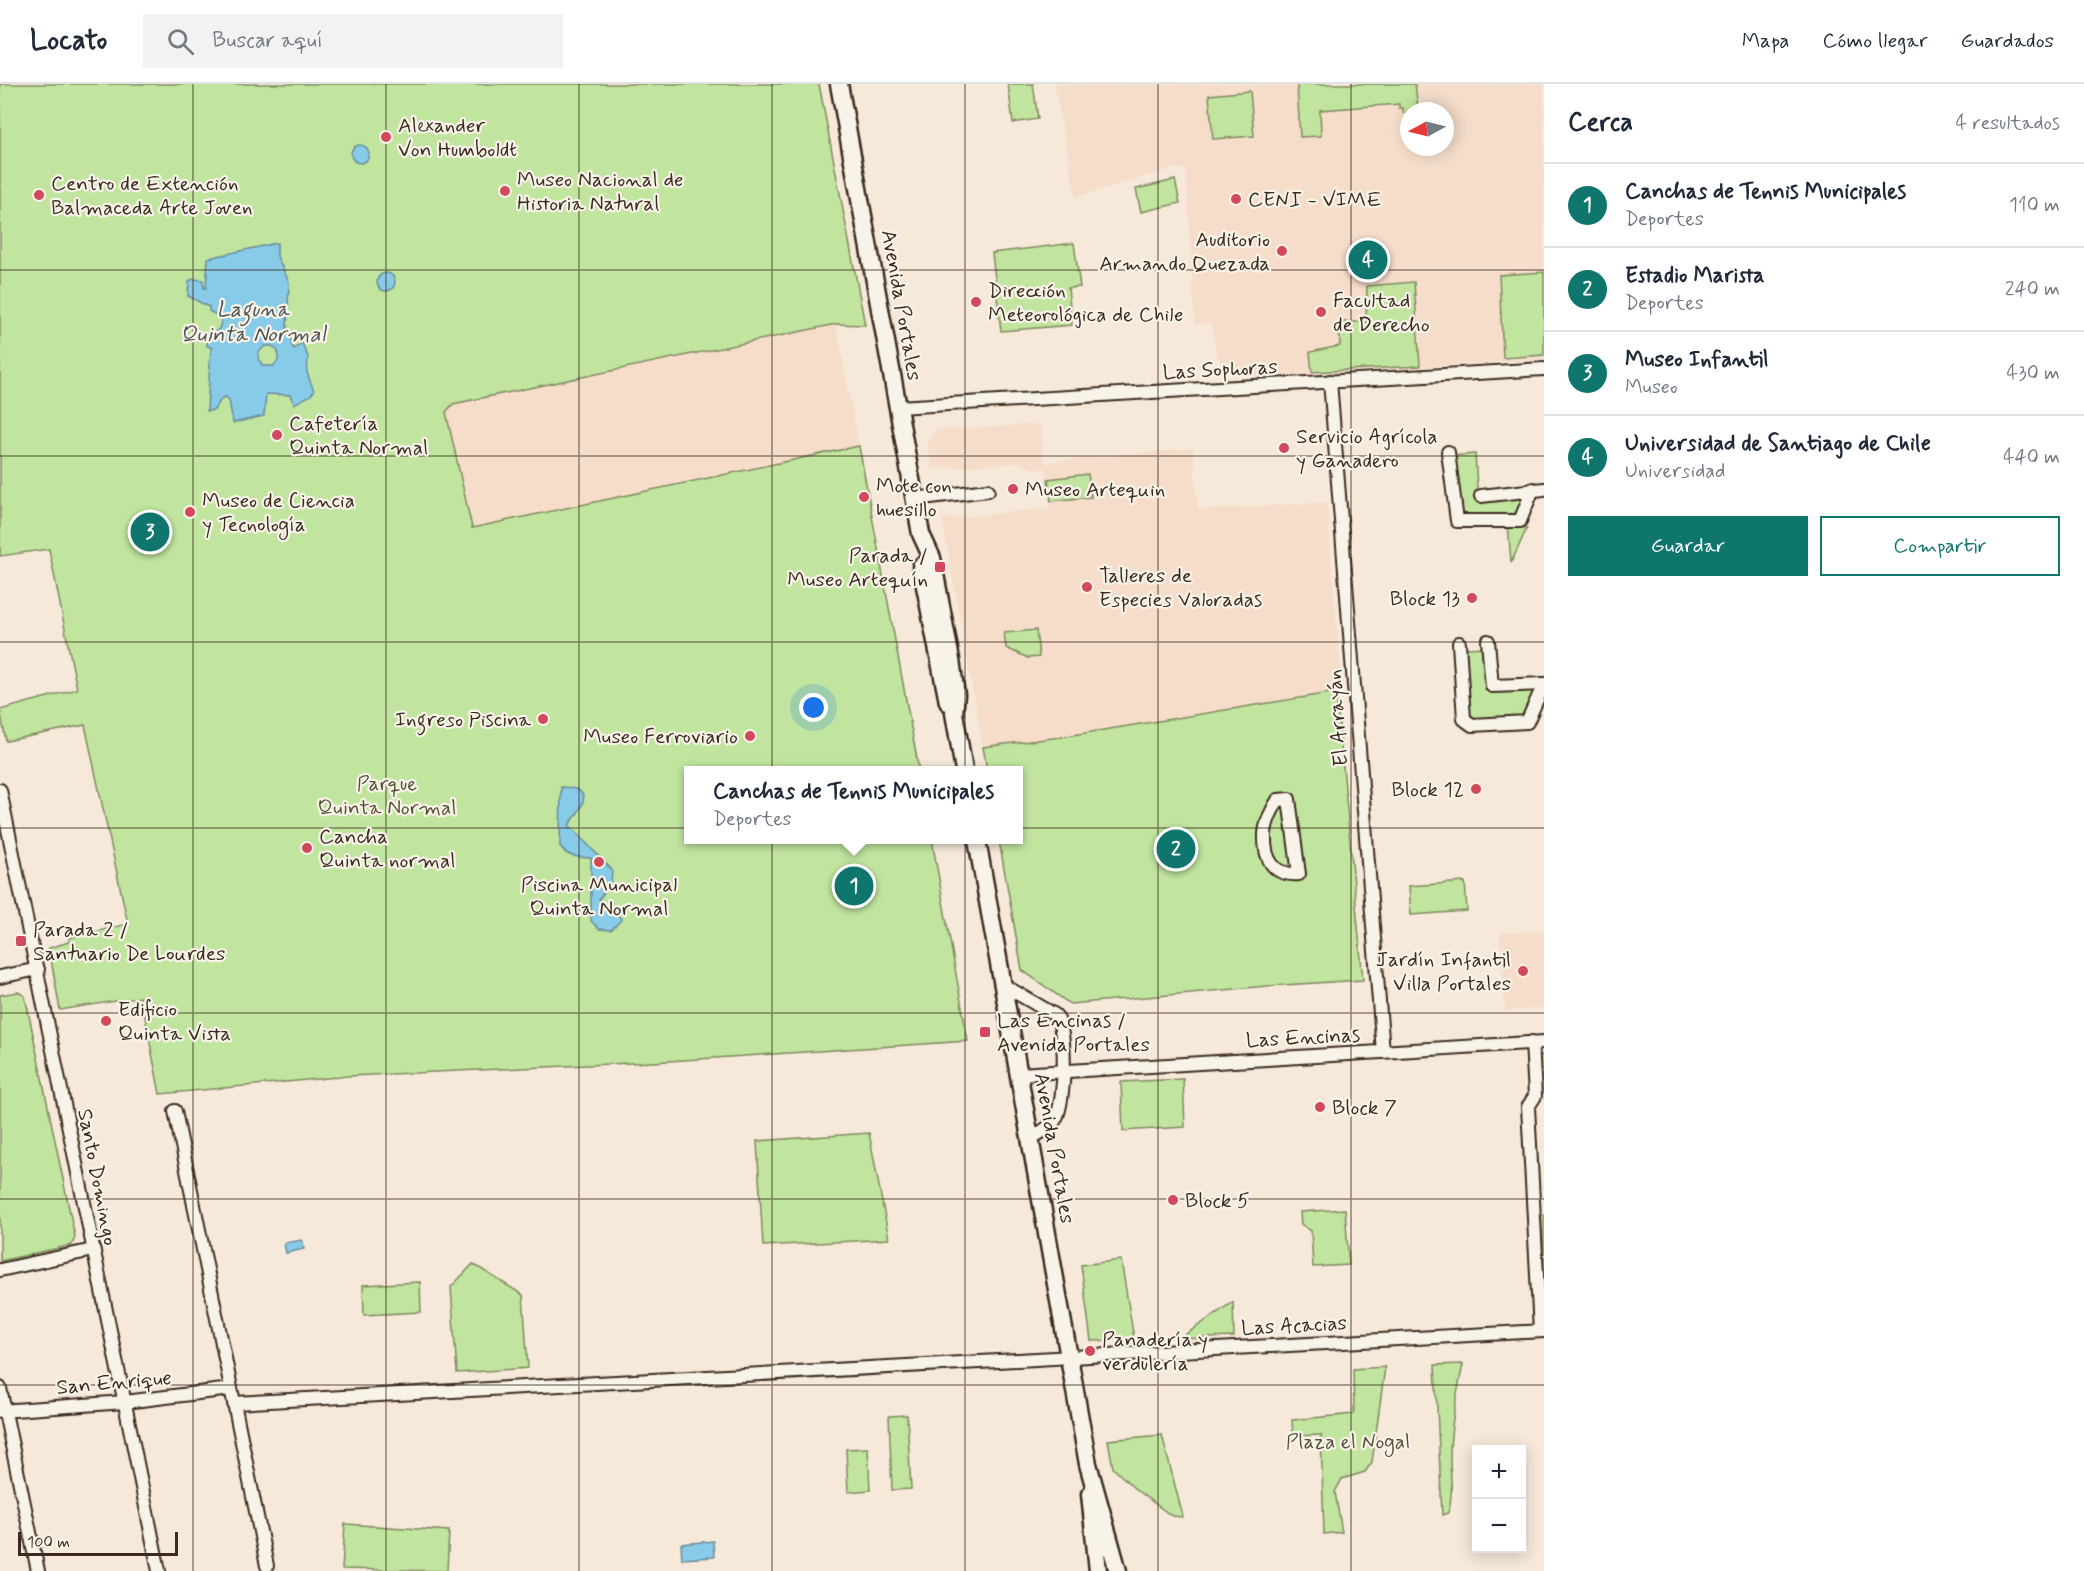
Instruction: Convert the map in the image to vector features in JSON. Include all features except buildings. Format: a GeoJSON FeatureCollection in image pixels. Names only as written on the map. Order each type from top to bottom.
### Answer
{"type":"FeatureCollection","features":[{"type":"Feature","properties":{"kind":"main road","name":"Avenida Portales"},"geometry":{"type":"LineString","coordinates":[[839,84],[914,499],[921,534],[932,558],[951,660],[956,695],[954,713],[963,766]]}},
{"type":"Feature","properties":{"kind":"main road","name":"Avenida Portales"},"geometry":{"type":"LineString","coordinates":[[978,844],[1088,1464],[1118,1571]]}},
{"type":"Feature","properties":{"kind":"main road","name":"Avenida Portales"},"geometry":{"type":"LineString","coordinates":[[1088,1464],[1093,1538],[1098,1571]]}},
{"type":"Feature","properties":{"kind":"street","name":"Las Sophoras"},"geometry":{"type":"LineString","coordinates":[[898,407],[1544,369]]}},
{"type":"Feature","properties":{"kind":"street","name":"El Arrayán"},"geometry":{"type":"LineString","coordinates":[[1330,381],[1383,1052]]}},
{"type":"Feature","properties":{"kind":"street"},"geometry":{"type":"LineString","coordinates":[[1448,452],[1456,521],[1520,521],[1538,489]]}},
{"type":"Feature","properties":{"kind":"street"},"geometry":{"type":"LineString","coordinates":[[1481,496],[1538,489]]}},
{"type":"Feature","properties":{"kind":"street"},"geometry":{"type":"LineString","coordinates":[[914,499],[988,490]]}},
{"type":"Feature","properties":{"kind":"street"},"geometry":{"type":"LineString","coordinates":[[1459,643],[1464,719],[1472,725],[1527,722],[1544,684],[1492,686],[1488,641]]}},
{"type":"Feature","properties":{"kind":"street","name":"Santo Domingo"},"geometry":{"type":"LineString","coordinates":[[0,790],[159,1571]]}},
{"type":"Feature","properties":{"kind":"street"},"geometry":{"type":"LineString","coordinates":[[1289,799],[1299,874],[1280,873],[1273,867],[1267,849],[1264,834],[1278,800],[1289,799]]}},
{"type":"Feature","properties":{"kind":"street"},"geometry":{"type":"LineString","coordinates":[[0,977],[38,969]]}},
{"type":"Feature","properties":{"kind":"street"},"geometry":{"type":"LineString","coordinates":[[1003,985],[1059,1019],[1061,1023],[1065,1071],[1059,1111],[1048,1128],[1030,1138]]}},
{"type":"Feature","properties":{"kind":"street","name":"Las Encinas"},"geometry":{"type":"LineString","coordinates":[[1019,1074],[1538,1042]]}},
{"type":"Feature","properties":{"kind":"street"},"geometry":{"type":"LineString","coordinates":[[1538,1042],[1539,1096],[1528,1107],[1531,1156],[1539,1213],[1542,1331]]}},
{"type":"Feature","properties":{"kind":"street"},"geometry":{"type":"LineString","coordinates":[[175,1111],[267,1566]]}},
{"type":"Feature","properties":{"kind":"street"},"geometry":{"type":"LineString","coordinates":[[0,1270],[93,1250]]}},
{"type":"Feature","properties":{"kind":"street","name":"Las Acacias"},"geometry":{"type":"LineString","coordinates":[[234,1403],[1542,1331]]}},
{"type":"Feature","properties":{"kind":"street"},"geometry":{"type":"LineString","coordinates":[[0,1388],[38,1571]]}},
{"type":"Feature","properties":{"kind":"street","name":"San Enrique"},"geometry":{"type":"LineString","coordinates":[[3,1410],[125,1402],[231,1389]]}},
{"type":"Feature","properties":{"kind":"shaded area"},"geometry":{"type":"Polygon","coordinates":[[[1054,84],[1544,84],[1544,359],[1329,373],[1236,375],[1228,370],[1217,355],[1211,323],[1195,325],[1186,173],[1183,169],[1174,168],[1076,197],[1054,84]]]}},
{"type":"Feature","properties":{"kind":"shaded area"},"geometry":{"type":"Polygon","coordinates":[[[836,324],[859,446],[472,528],[446,412],[452,404],[836,324]]]}},
{"type":"Feature","properties":{"kind":"shaded area"},"geometry":{"type":"Polygon","coordinates":[[[1041,424],[1044,462],[1193,448],[1198,510],[1327,502],[1342,691],[1061,737],[983,747],[942,519],[1050,508],[1046,468],[1035,469],[1019,463],[932,469],[927,443],[934,430],[1041,424]]]}},
{"type":"Feature","properties":{"kind":"shaded area","name":"Jardín Infantil Villa Portales"},"geometry":{"type":"Polygon","coordinates":[[[1544,930],[1544,1008],[1505,1011],[1500,933],[1544,930]]]}},
{"type":"Feature","properties":{"kind":"green space","name":"Parque Quinta Normal"},"geometry":{"type":"Polygon","coordinates":[[[0,84],[819,84],[865,325],[836,324],[453,404],[446,412],[472,528],[859,446],[918,766],[684,766],[684,844],[933,844],[968,1041],[653,1062],[348,1076],[160,1094],[141,997],[60,1010],[49,948],[69,942],[69,938],[128,924],[85,725],[6,741],[0,710],[77,689],[49,549],[0,556],[0,84]]]}},
{"type":"Feature","properties":{"kind":"green space"},"geometry":{"type":"Polygon","coordinates":[[[1008,84],[1033,84],[1038,119],[1013,123],[1008,84]]]}},
{"type":"Feature","properties":{"kind":"green space"},"geometry":{"type":"Polygon","coordinates":[[[1297,84],[1415,84],[1417,102],[1400,102],[1400,108],[1399,104],[1320,110],[1321,136],[1300,137],[1297,84]]]}},
{"type":"Feature","properties":{"kind":"green space"},"geometry":{"type":"Polygon","coordinates":[[[1250,91],[1254,136],[1213,139],[1209,95],[1250,91]]]}},
{"type":"Feature","properties":{"kind":"green space"},"geometry":{"type":"Polygon","coordinates":[[[1175,180],[1180,203],[1141,212],[1136,189],[1175,180]]]}},
{"type":"Feature","properties":{"kind":"green space"},"geometry":{"type":"Polygon","coordinates":[[[1074,243],[1080,287],[1068,288],[1072,325],[1001,331],[992,253],[1074,243]]]}},
{"type":"Feature","properties":{"kind":"green space"},"geometry":{"type":"Polygon","coordinates":[[[1544,272],[1544,355],[1503,358],[1499,275],[1544,272]]]}},
{"type":"Feature","properties":{"kind":"green space"},"geometry":{"type":"Polygon","coordinates":[[[1414,282],[1420,366],[1312,372],[1310,352],[1340,346],[1339,322],[1366,322],[1367,286],[1414,282]]]}},
{"type":"Feature","properties":{"kind":"green space"},"geometry":{"type":"Polygon","coordinates":[[[1475,454],[1478,502],[1525,498],[1520,527],[1527,528],[1511,563],[1508,523],[1458,527],[1452,456],[1475,454]]]}},
{"type":"Feature","properties":{"kind":"green space"},"geometry":{"type":"Polygon","coordinates":[[[1088,474],[1091,497],[1051,501],[1048,479],[1088,474]]]}},
{"type":"Feature","properties":{"kind":"green space"},"geometry":{"type":"Polygon","coordinates":[[[1036,630],[1039,657],[1028,658],[1006,648],[1004,633],[1036,630]]]}},
{"type":"Feature","properties":{"kind":"green space"},"geometry":{"type":"Polygon","coordinates":[[[1487,647],[1491,691],[1534,691],[1525,718],[1475,722],[1468,715],[1464,648],[1487,647]]]}},
{"type":"Feature","properties":{"kind":"green space"},"geometry":{"type":"Polygon","coordinates":[[[1336,692],[1363,980],[1267,986],[1070,1004],[1022,970],[1000,844],[1023,844],[1023,766],[986,766],[983,747],[1061,737],[1336,692]]]}},
{"type":"Feature","properties":{"kind":"green space"},"geometry":{"type":"Polygon","coordinates":[[[1465,882],[1467,911],[1411,915],[1409,886],[1465,882]]]}},
{"type":"Feature","properties":{"kind":"green space"},"geometry":{"type":"Polygon","coordinates":[[[18,992],[25,996],[75,1237],[72,1245],[0,1261],[0,995],[18,992]]]}},
{"type":"Feature","properties":{"kind":"green space"},"geometry":{"type":"Polygon","coordinates":[[[1544,1055],[1544,1093],[1538,1093],[1535,1056],[1544,1055]]]}},
{"type":"Feature","properties":{"kind":"green space"},"geometry":{"type":"Polygon","coordinates":[[[1183,1079],[1185,1127],[1123,1131],[1121,1082],[1183,1079]]]}},
{"type":"Feature","properties":{"kind":"green space"},"geometry":{"type":"Polygon","coordinates":[[[869,1133],[889,1239],[763,1246],[757,1141],[869,1133]]]}},
{"type":"Feature","properties":{"kind":"green space"},"geometry":{"type":"Polygon","coordinates":[[[1345,1209],[1349,1265],[1313,1267],[1311,1231],[1301,1224],[1300,1212],[1345,1209]]]}},
{"type":"Feature","properties":{"kind":"green space"},"geometry":{"type":"Polygon","coordinates":[[[1544,1215],[1544,1321],[1538,1220],[1544,1215]]]}},
{"type":"Feature","properties":{"kind":"green space"},"geometry":{"type":"Polygon","coordinates":[[[1121,1260],[1134,1339],[1091,1341],[1081,1265],[1121,1260]]]}},
{"type":"Feature","properties":{"kind":"green space"},"geometry":{"type":"Polygon","coordinates":[[[473,1264],[523,1295],[528,1368],[457,1373],[451,1287],[473,1264]]]}},
{"type":"Feature","properties":{"kind":"green space"},"geometry":{"type":"Polygon","coordinates":[[[420,1282],[421,1312],[364,1315],[363,1285],[420,1282]]]}},
{"type":"Feature","properties":{"kind":"green space"},"geometry":{"type":"Polygon","coordinates":[[[1233,1302],[1234,1337],[1179,1339],[1233,1302]]]}},
{"type":"Feature","properties":{"kind":"green space"},"geometry":{"type":"Polygon","coordinates":[[[1463,1364],[1451,1433],[1451,1498],[1448,1513],[1442,1515],[1435,1365],[1463,1364]]]}},
{"type":"Feature","properties":{"kind":"green space","name":"Plaza el Nogal"},"geometry":{"type":"Polygon","coordinates":[[[1385,1367],[1372,1462],[1365,1472],[1342,1479],[1335,1492],[1342,1532],[1324,1534],[1321,1435],[1293,1436],[1292,1420],[1354,1414],[1353,1369],[1385,1367]]]}},
{"type":"Feature","properties":{"kind":"green space"},"geometry":{"type":"Polygon","coordinates":[[[907,1415],[911,1489],[892,1490],[889,1416],[907,1415]]]}},
{"type":"Feature","properties":{"kind":"green space"},"geometry":{"type":"Polygon","coordinates":[[[1162,1435],[1183,1517],[1172,1516],[1136,1490],[1113,1468],[1108,1440],[1162,1435]]]}},
{"type":"Feature","properties":{"kind":"green space"},"geometry":{"type":"Polygon","coordinates":[[[868,1448],[870,1490],[848,1492],[846,1449],[868,1448]]]}},
{"type":"Feature","properties":{"kind":"green space"},"geometry":{"type":"Polygon","coordinates":[[[345,1524],[449,1531],[447,1571],[342,1569],[345,1524]]]}},
{"type":"Feature","properties":{"kind":"water"},"geometry":{"type":"Polygon","coordinates":[[[360,145],[366,148],[369,154],[366,160],[360,163],[354,160],[351,154],[354,148],[360,145]]]}},
{"type":"Feature","properties":{"kind":"water","name":"Laguna Quinta Normal"},"geometry":{"type":"Polygon","coordinates":[[[277,243],[277,256],[289,282],[287,329],[294,349],[302,343],[308,357],[307,373],[314,391],[311,395],[294,404],[290,395],[266,394],[264,416],[233,423],[229,400],[226,397],[222,398],[214,410],[207,411],[211,347],[207,346],[207,333],[213,333],[219,329],[222,318],[209,311],[209,307],[188,296],[189,281],[193,279],[203,280],[204,288],[206,288],[208,258],[277,243]],[[265,346],[258,353],[263,366],[273,366],[278,361],[278,351],[272,346],[265,346]]]}},
{"type":"Feature","properties":{"kind":"water"},"geometry":{"type":"Polygon","coordinates":[[[386,273],[392,276],[395,282],[392,288],[386,291],[380,288],[377,282],[380,276],[386,273]]]}},
{"type":"Feature","properties":{"kind":"water","name":"Piscina Municipal Quinta Normal"},"geometry":{"type":"Polygon","coordinates":[[[561,787],[572,788],[583,795],[579,812],[569,825],[612,870],[611,883],[599,899],[622,919],[611,930],[599,929],[591,921],[591,858],[569,855],[560,846],[561,787]]]}},
{"type":"Feature","properties":{"kind":"water"},"geometry":{"type":"Polygon","coordinates":[[[302,1240],[304,1249],[286,1253],[284,1243],[302,1240]]]}},
{"type":"Feature","properties":{"kind":"water"},"geometry":{"type":"Polygon","coordinates":[[[713,1541],[714,1557],[682,1559],[681,1544],[713,1541]]]}},
{"type":"Feature","properties":{"kind":"place","name":"Alexander Von Humboldt"},"geometry":{"type":"Point","coordinates":[386,137]}},
{"type":"Feature","properties":{"kind":"place","name":"Museo Nacional de Historia Natural"},"geometry":{"type":"Point","coordinates":[505,191]}},
{"type":"Feature","properties":{"kind":"place","name":"Centro de Extención Balmaceda Arte Joven"},"geometry":{"type":"Point","coordinates":[39,195]}},
{"type":"Feature","properties":{"kind":"place","name":"CENI - VIME"},"geometry":{"type":"Point","coordinates":[1236,199]}},
{"type":"Feature","properties":{"kind":"place","name":"Auditorio Armando Quezada"},"geometry":{"type":"Point","coordinates":[1282,251]}},
{"type":"Feature","properties":{"kind":"place","name":"Universidad de Santiago de Chile"},"geometry":{"type":"Point","coordinates":[1368,260]}},
{"type":"Feature","properties":{"kind":"place","name":"Dirección Meteorológica de Chile"},"geometry":{"type":"Point","coordinates":[976,302]}},
{"type":"Feature","properties":{"kind":"place","name":"Facultad de Derecho"},"geometry":{"type":"Point","coordinates":[1321,312]}},
{"type":"Feature","properties":{"kind":"place","name":"Cafetería Quinta Normal"},"geometry":{"type":"Point","coordinates":[277,435]}},
{"type":"Feature","properties":{"kind":"place","name":"Servicio Agrícola y Ganadero"},"geometry":{"type":"Point","coordinates":[1284,448]}},
{"type":"Feature","properties":{"kind":"place","name":"Museo Artequin"},"geometry":{"type":"Point","coordinates":[1013,489]}},
{"type":"Feature","properties":{"kind":"place","name":"Mote con huesillo"},"geometry":{"type":"Point","coordinates":[864,497]}},
{"type":"Feature","properties":{"kind":"place","name":"Museo de Ciencia y Tecnología"},"geometry":{"type":"Point","coordinates":[190,512]}},
{"type":"Feature","properties":{"kind":"place","name":"Museo Infantil"},"geometry":{"type":"Point","coordinates":[150,532]}},
{"type":"Feature","properties":{"kind":"place","name":"Parada / Museo Artequín"},"geometry":{"type":"Point","coordinates":[940,567]}},
{"type":"Feature","properties":{"kind":"place","name":"Talleres de Especies Valoradas"},"geometry":{"type":"Point","coordinates":[1087,587]}},
{"type":"Feature","properties":{"kind":"place","name":"Block 13"},"geometry":{"type":"Point","coordinates":[1472,598]}},
{"type":"Feature","properties":{"kind":"place","name":"Ingreso Piscina"},"geometry":{"type":"Point","coordinates":[543,719]}},
{"type":"Feature","properties":{"kind":"place","name":"Museo Ferroviario"},"geometry":{"type":"Point","coordinates":[750,736]}},
{"type":"Feature","properties":{"kind":"place","name":"Block 12"},"geometry":{"type":"Point","coordinates":[1476,789]}},
{"type":"Feature","properties":{"kind":"place","name":"Cancha Quinta normal"},"geometry":{"type":"Point","coordinates":[307,848]}},
{"type":"Feature","properties":{"kind":"place","name":"Estadio Marista"},"geometry":{"type":"Point","coordinates":[1176,849]}},
{"type":"Feature","properties":{"kind":"place","name":"Piscina Municipal Quinta Normal"},"geometry":{"type":"Point","coordinates":[599,862]}},
{"type":"Feature","properties":{"kind":"place","name":"Canchas de Tennis Municipales"},"geometry":{"type":"Point","coordinates":[854,886]}},
{"type":"Feature","properties":{"kind":"place","name":"Parada 2 / Santuario De Lourdes"},"geometry":{"type":"Point","coordinates":[21,941]}},
{"type":"Feature","properties":{"kind":"place","name":"Jardín Infantil Villa Portales"},"geometry":{"type":"Point","coordinates":[1523,971]}},
{"type":"Feature","properties":{"kind":"place","name":"Edificio Quinta Vista"},"geometry":{"type":"Point","coordinates":[106,1021]}},
{"type":"Feature","properties":{"kind":"place","name":"Las Encinas / Avenida Portales"},"geometry":{"type":"Point","coordinates":[985,1032]}},
{"type":"Feature","properties":{"kind":"place","name":"Block 7"},"geometry":{"type":"Point","coordinates":[1320,1107]}},
{"type":"Feature","properties":{"kind":"place","name":"Block 5"},"geometry":{"type":"Point","coordinates":[1173,1200]}},
{"type":"Feature","properties":{"kind":"place","name":"Panadería y verdulería"},"geometry":{"type":"Point","coordinates":[1090,1351]}}]}
